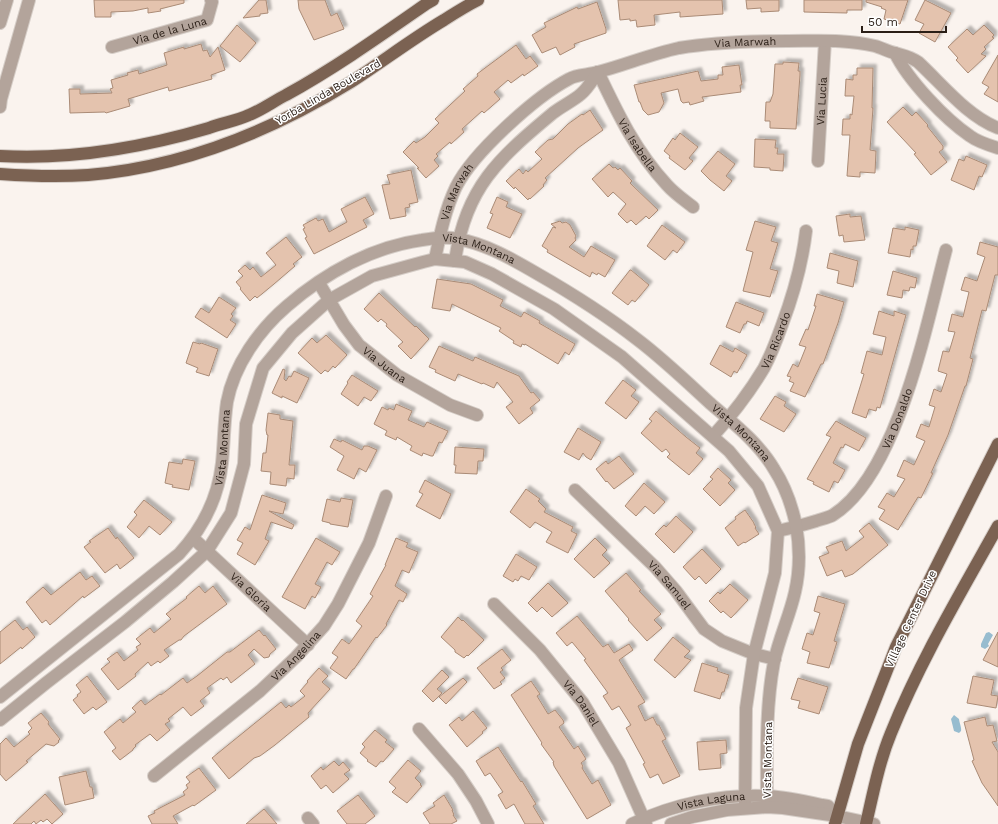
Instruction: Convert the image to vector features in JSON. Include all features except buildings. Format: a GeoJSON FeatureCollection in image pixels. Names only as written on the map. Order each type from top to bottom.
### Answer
{"type":"FeatureCollection","features":[{"type":"Feature","properties":{"kind":"main road","name":"Yorba Linda Boulevard"},"geometry":{"type":"LineString","coordinates":[[0,156],[23,158],[109,151],[144,145],[249,115],[316,78],[434,0]]}},
{"type":"Feature","properties":{"kind":"main road","name":"Yorba Linda Boulevard"},"geometry":{"type":"LineString","coordinates":[[0,174],[42,176],[88,175],[144,167],[193,156],[248,136],[292,116],[350,82],[433,26],[478,0]]}},
{"type":"Feature","properties":{"kind":"main road","name":"Village Center Drive"},"geometry":{"type":"LineString","coordinates":[[836,820],[858,744],[896,647],[998,444]]}},
{"type":"Feature","properties":{"kind":"main road"},"geometry":{"type":"LineString","coordinates":[[869,823],[871,798],[890,735],[933,641],[998,526]]}},
{"type":"Feature","properties":{"kind":"street"},"geometry":{"type":"LineString","coordinates":[[0,23],[7,0]]}},
{"type":"Feature","properties":{"kind":"street"},"geometry":{"type":"LineString","coordinates":[[0,107],[29,0]]}},
{"type":"Feature","properties":{"kind":"street","name":"Via de la Luna"},"geometry":{"type":"LineString","coordinates":[[112,47],[207,20],[212,0]]}},
{"type":"Feature","properties":{"kind":"street","name":"Via Marwah"},"geometry":{"type":"LineString","coordinates":[[435,259],[444,218],[456,187],[466,171],[502,132],[548,91],[570,78],[598,72],[653,54],[698,46],[750,42],[825,41],[855,42],[876,46],[909,56],[918,62],[966,108],[998,128]]}},
{"type":"Feature","properties":{"kind":"street","name":"Via Lucia"},"geometry":{"type":"LineString","coordinates":[[818,161],[825,41]]}},
{"type":"Feature","properties":{"kind":"street"},"geometry":{"type":"LineString","coordinates":[[895,53],[906,73],[952,122],[970,136],[998,148]]}},
{"type":"Feature","properties":{"kind":"street","name":"Via Marwah"},"geometry":{"type":"LineString","coordinates":[[455,261],[458,238],[471,201],[482,182],[495,165],[534,129],[559,108],[581,94],[598,72]]}},
{"type":"Feature","properties":{"kind":"street","name":"Via Isabella"},"geometry":{"type":"LineString","coordinates":[[598,72],[622,123],[642,154],[668,186],[693,207]]}},
{"type":"Feature","properties":{"kind":"street","name":"Via Ricardo"},"geometry":{"type":"LineString","coordinates":[[713,436],[744,400],[765,366],[778,337],[798,279],[806,231]]}},
{"type":"Feature","properties":{"kind":"street","name":"Vista Montana"},"geometry":{"type":"LineString","coordinates":[[0,697],[179,554],[194,538],[204,521],[218,483],[222,464],[228,400],[235,377],[243,361],[273,318],[301,294],[344,266],[397,244],[439,238],[458,238],[496,252],[510,259],[564,289],[594,308],[650,350],[728,419],[759,449],[774,469],[789,500],[796,526],[800,557],[795,592],[775,659],[771,683],[768,726],[767,802]]}},
{"type":"Feature","properties":{"kind":"street","name":"Via Donaldo"},"geometry":{"type":"LineString","coordinates":[[778,531],[832,516],[850,503],[864,487],[881,457],[898,418],[913,377],[946,250]]}},
{"type":"Feature","properties":{"kind":"street","name":"Vista Montana"},"geometry":{"type":"LineString","coordinates":[[0,720],[125,622],[207,551],[231,513],[244,464],[246,424],[263,368],[292,333],[329,300],[372,276],[435,259],[465,262],[492,274],[554,309],[622,357],[730,451],[758,486],[778,531],[775,573],[754,654],[746,708],[745,802]]}},
{"type":"Feature","properties":{"kind":"street","name":"Via Juana"},"geometry":{"type":"LineString","coordinates":[[319,283],[344,325],[359,345],[397,375],[450,405],[477,415]]}},
{"type":"Feature","properties":{"kind":"street","name":"Via Samuel"},"geometry":{"type":"LineString","coordinates":[[575,490],[655,567],[676,591],[704,629],[722,641],[754,654],[775,659]]}},
{"type":"Feature","properties":{"kind":"street","name":"Via Angelina"},"geometry":{"type":"LineString","coordinates":[[154,776],[260,691],[308,645],[324,626],[338,604],[369,543],[386,496]]}},
{"type":"Feature","properties":{"kind":"street","name":"Via Gloria"},"geometry":{"type":"LineString","coordinates":[[194,538],[308,645]]}},
{"type":"Feature","properties":{"kind":"street","name":"Via Daniel"},"geometry":{"type":"LineString","coordinates":[[494,604],[540,650],[583,702],[619,763],[645,821]]}},
{"type":"Feature","properties":{"kind":"street"},"geometry":{"type":"LineString","coordinates":[[419,729],[458,774],[476,801],[488,824]]}},
{"type":"Feature","properties":{"kind":"street","name":"Vista Laguna"},"geometry":{"type":"LineString","coordinates":[[632,824],[645,821],[668,810],[704,800],[767,802],[783,808],[836,820],[869,823]]}},
{"type":"Feature","properties":{"kind":"street","name":"Vista Laguna"},"geometry":{"type":"LineString","coordinates":[[671,824],[745,802]]}},
{"type":"Feature","properties":{"kind":"water"},"geometry":{"type":"Polygon","coordinates":[[[989,632],[993,635],[988,644],[989,646],[985,649],[981,647],[981,644],[986,633],[989,632]]]}},
{"type":"Feature","properties":{"kind":"water"},"geometry":{"type":"Polygon","coordinates":[[[954,715],[959,719],[961,731],[959,733],[954,731],[951,719],[954,715]]]}}]}
